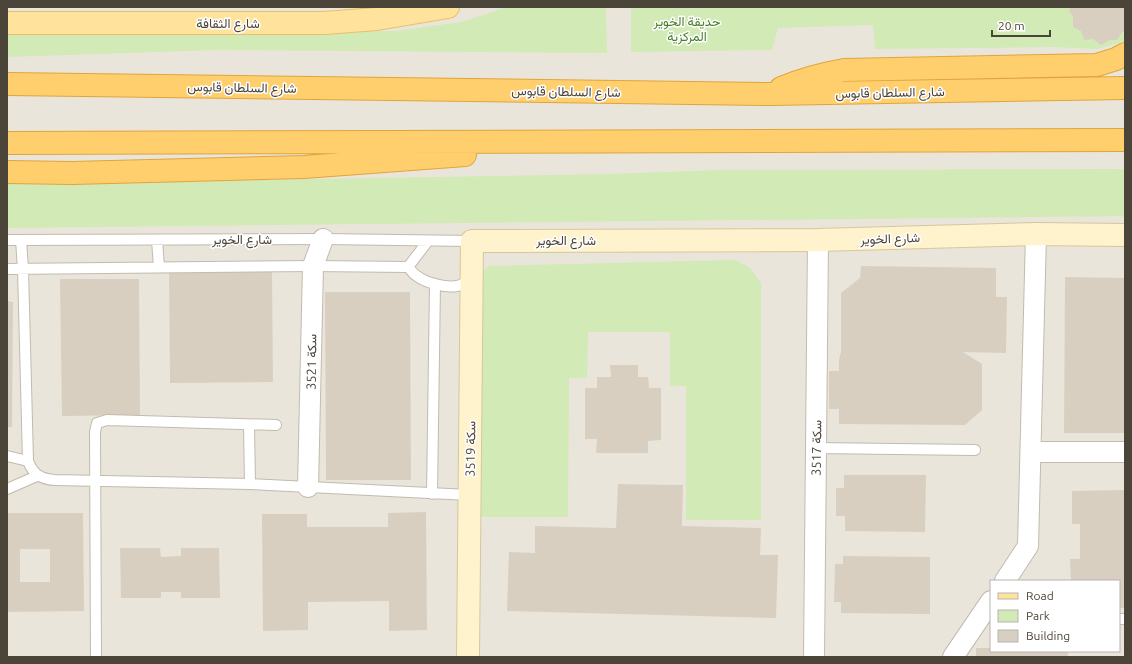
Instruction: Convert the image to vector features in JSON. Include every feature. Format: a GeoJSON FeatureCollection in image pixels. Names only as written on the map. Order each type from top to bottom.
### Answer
{"type":"FeatureCollection","features":[{"type":"Feature","properties":{"kind":"highway"},"geometry":{"type":"LineString","coordinates":[[770,94],[793,83],[818,75],[844,70],[1097,65],[1116,59],[1125,54]]}},
{"type":"Feature","properties":{"kind":"highway","name":"شارع السلطان قابوس"},"geometry":{"type":"LineString","coordinates":[[7,84],[770,94],[1125,88]]}},
{"type":"Feature","properties":{"kind":"highway"},"geometry":{"type":"LineString","coordinates":[[7,143],[1125,140]]}},
{"type":"Feature","properties":{"kind":"highway"},"geometry":{"type":"LineString","coordinates":[[7,172],[72,173],[304,167],[646,142]]}},
{"type":"Feature","properties":{"kind":"main road"},"geometry":{"type":"LineString","coordinates":[[105,24],[250,14],[303,13],[310,12],[316,7]]}},
{"type":"Feature","properties":{"kind":"main road"},"geometry":{"type":"LineString","coordinates":[[341,7],[345,9],[368,7]]}},
{"type":"Feature","properties":{"kind":"main road"},"geometry":{"type":"LineString","coordinates":[[394,7],[439,9]]}},
{"type":"Feature","properties":{"kind":"main road","name":"شارع الثقافة"},"geometry":{"type":"LineString","coordinates":[[7,24],[324,23],[377,19],[439,9]]}},
{"type":"Feature","properties":{"kind":"street","name":"شارع الخوير"},"geometry":{"type":"LineString","coordinates":[[472,241],[818,240],[1036,234],[1125,234]]}},
{"type":"Feature","properties":{"kind":"street"},"geometry":{"type":"LineString","coordinates":[[1006,580],[1028,546],[1036,234]]}},
{"type":"Feature","properties":{"kind":"street","name":"سكة 3521"},"geometry":{"type":"LineString","coordinates":[[308,487],[313,266],[323,239]]}},
{"type":"Feature","properties":{"kind":"street","name":"سكة 3517"},"geometry":{"type":"LineString","coordinates":[[814,657],[818,240]]}},
{"type":"Feature","properties":{"kind":"street","name":"سكة 3519"},"geometry":{"type":"LineString","coordinates":[[468,657],[472,241]]}},
{"type":"Feature","properties":{"kind":"street"},"geometry":{"type":"LineString","coordinates":[[1031,452],[1125,452]]}},
{"type":"Feature","properties":{"kind":"street"},"geometry":{"type":"LineString","coordinates":[[953,657],[990,602]]}},
{"type":"Feature","properties":{"kind":"lane","name":"شارع الخوير"},"geometry":{"type":"LineString","coordinates":[[7,240],[323,239],[472,241]]}},
{"type":"Feature","properties":{"kind":"lane"},"geometry":{"type":"LineString","coordinates":[[21,240],[28,461],[31,469],[38,476],[46,480],[250,484],[470,495]]}},
{"type":"Feature","properties":{"kind":"lane"},"geometry":{"type":"LineString","coordinates":[[157,240],[159,267]]}},
{"type":"Feature","properties":{"kind":"lane"},"geometry":{"type":"LineString","coordinates":[[408,267],[428,241]]}},
{"type":"Feature","properties":{"kind":"lane"},"geometry":{"type":"LineString","coordinates":[[7,269],[313,266],[408,267]]}},
{"type":"Feature","properties":{"kind":"lane"},"geometry":{"type":"LineString","coordinates":[[408,267],[415,276],[428,283],[435,284],[457,286],[465,282],[472,275]]}},
{"type":"Feature","properties":{"kind":"lane"},"geometry":{"type":"LineString","coordinates":[[432,494],[435,284]]}},
{"type":"Feature","properties":{"kind":"lane"},"geometry":{"type":"LineString","coordinates":[[96,657],[94,432],[97,423],[102,421],[276,425]]}},
{"type":"Feature","properties":{"kind":"lane"},"geometry":{"type":"LineString","coordinates":[[249,425],[250,484]]}},
{"type":"Feature","properties":{"kind":"lane"},"geometry":{"type":"LineString","coordinates":[[816,448],[975,450]]}},
{"type":"Feature","properties":{"kind":"lane"},"geometry":{"type":"LineString","coordinates":[[7,456],[28,461]]}},
{"type":"Feature","properties":{"kind":"lane"},"geometry":{"type":"LineString","coordinates":[[7,489],[38,476]]}},
{"type":"Feature","properties":{"kind":"shaded area"},"geometry":{"type":"Polygon","coordinates":[[[7,7],[1125,7],[1125,657],[7,657],[7,7]]]}},
{"type":"Feature","properties":{"kind":"green space"},"geometry":{"type":"Polygon","coordinates":[[[507,7],[606,7],[607,53],[217,50],[7,57],[7,35],[394,31],[462,22],[507,7]]]}},
{"type":"Feature","properties":{"kind":"green space","name":"حديقة الخوير المركزية"},"geometry":{"type":"Polygon","coordinates":[[[631,7],[1125,7],[1125,41],[1097,49],[1054,47],[875,49],[873,25],[778,28],[772,50],[631,52],[631,7]]]}},
{"type":"Feature","properties":{"kind":"green space"},"geometry":{"type":"Polygon","coordinates":[[[1125,169],[1125,216],[7,228],[7,184],[609,174],[721,170],[1125,169]]]}},
{"type":"Feature","properties":{"kind":"green space"},"geometry":{"type":"Polygon","coordinates":[[[734,260],[750,268],[761,283],[761,520],[686,520],[686,386],[670,386],[670,332],[588,332],[587,378],[569,378],[568,517],[478,517],[479,275],[489,266],[734,260]]]}},
{"type":"Feature","properties":{"kind":"building"},"geometry":{"type":"Polygon","coordinates":[[[1071,7],[1125,7],[1125,31],[1122,32],[1117,40],[1109,40],[1101,45],[1093,39],[1084,40],[1081,31],[1073,27],[1073,17],[1069,11],[1071,7]]]}},
{"type":"Feature","properties":{"kind":"building"},"geometry":{"type":"Polygon","coordinates":[[[861,266],[996,268],[996,297],[1007,297],[1006,353],[963,352],[982,364],[982,410],[965,425],[839,424],[839,409],[829,409],[829,371],[839,371],[841,352],[841,293],[860,278],[861,266]]]}},
{"type":"Feature","properties":{"kind":"building"},"geometry":{"type":"Polygon","coordinates":[[[272,271],[273,382],[170,383],[169,272],[272,271]]]}},
{"type":"Feature","properties":{"kind":"building"},"geometry":{"type":"Polygon","coordinates":[[[1065,277],[1125,278],[1125,433],[1064,433],[1065,277]]]}},
{"type":"Feature","properties":{"kind":"building"},"geometry":{"type":"Polygon","coordinates":[[[60,279],[139,279],[140,415],[62,416],[60,279]]]}},
{"type":"Feature","properties":{"kind":"building"},"geometry":{"type":"Polygon","coordinates":[[[325,292],[410,292],[411,480],[326,480],[325,292]]]}},
{"type":"Feature","properties":{"kind":"building"},"geometry":{"type":"Polygon","coordinates":[[[7,301],[13,302],[12,427],[7,427],[7,301]]]}},
{"type":"Feature","properties":{"kind":"building"},"geometry":{"type":"Polygon","coordinates":[[[610,365],[638,365],[638,377],[648,377],[649,388],[661,388],[661,440],[648,441],[648,453],[596,453],[597,439],[585,439],[585,388],[597,388],[597,377],[611,377],[610,365]]]}},
{"type":"Feature","properties":{"kind":"building"},"geometry":{"type":"Polygon","coordinates":[[[844,475],[926,475],[925,532],[845,531],[845,516],[836,516],[836,488],[844,488],[844,475]]]}},
{"type":"Feature","properties":{"kind":"building"},"geometry":{"type":"Polygon","coordinates":[[[618,484],[683,485],[682,526],[761,528],[760,555],[778,555],[776,618],[507,611],[509,552],[535,553],[535,526],[616,528],[618,484]]]}},
{"type":"Feature","properties":{"kind":"building"},"geometry":{"type":"Polygon","coordinates":[[[1125,490],[1125,608],[1120,608],[1120,580],[1071,580],[1070,559],[1080,559],[1080,524],[1072,524],[1072,491],[1125,490]]]}},
{"type":"Feature","properties":{"kind":"building"},"geometry":{"type":"Polygon","coordinates":[[[426,512],[427,630],[389,631],[389,601],[308,602],[308,630],[263,631],[262,514],[307,514],[307,527],[388,527],[388,513],[426,512]]]}},
{"type":"Feature","properties":{"kind":"building"},"geometry":{"type":"Polygon","coordinates":[[[7,513],[83,513],[84,611],[7,612],[7,513]],[[20,549],[20,582],[50,582],[50,549],[20,549]]]}},
{"type":"Feature","properties":{"kind":"building"},"geometry":{"type":"Polygon","coordinates":[[[120,548],[160,548],[161,557],[181,556],[181,548],[219,548],[220,598],[181,598],[181,592],[161,592],[161,598],[121,598],[120,548]]]}},
{"type":"Feature","properties":{"kind":"building"},"geometry":{"type":"Polygon","coordinates":[[[843,556],[930,557],[930,614],[841,613],[841,602],[834,602],[835,564],[843,564],[843,556]]]}},
{"type":"Feature","properties":{"kind":"building"},"geometry":{"type":"Polygon","coordinates":[[[976,648],[990,648],[990,652],[1068,652],[1068,657],[976,657],[976,648]]]}}]}
